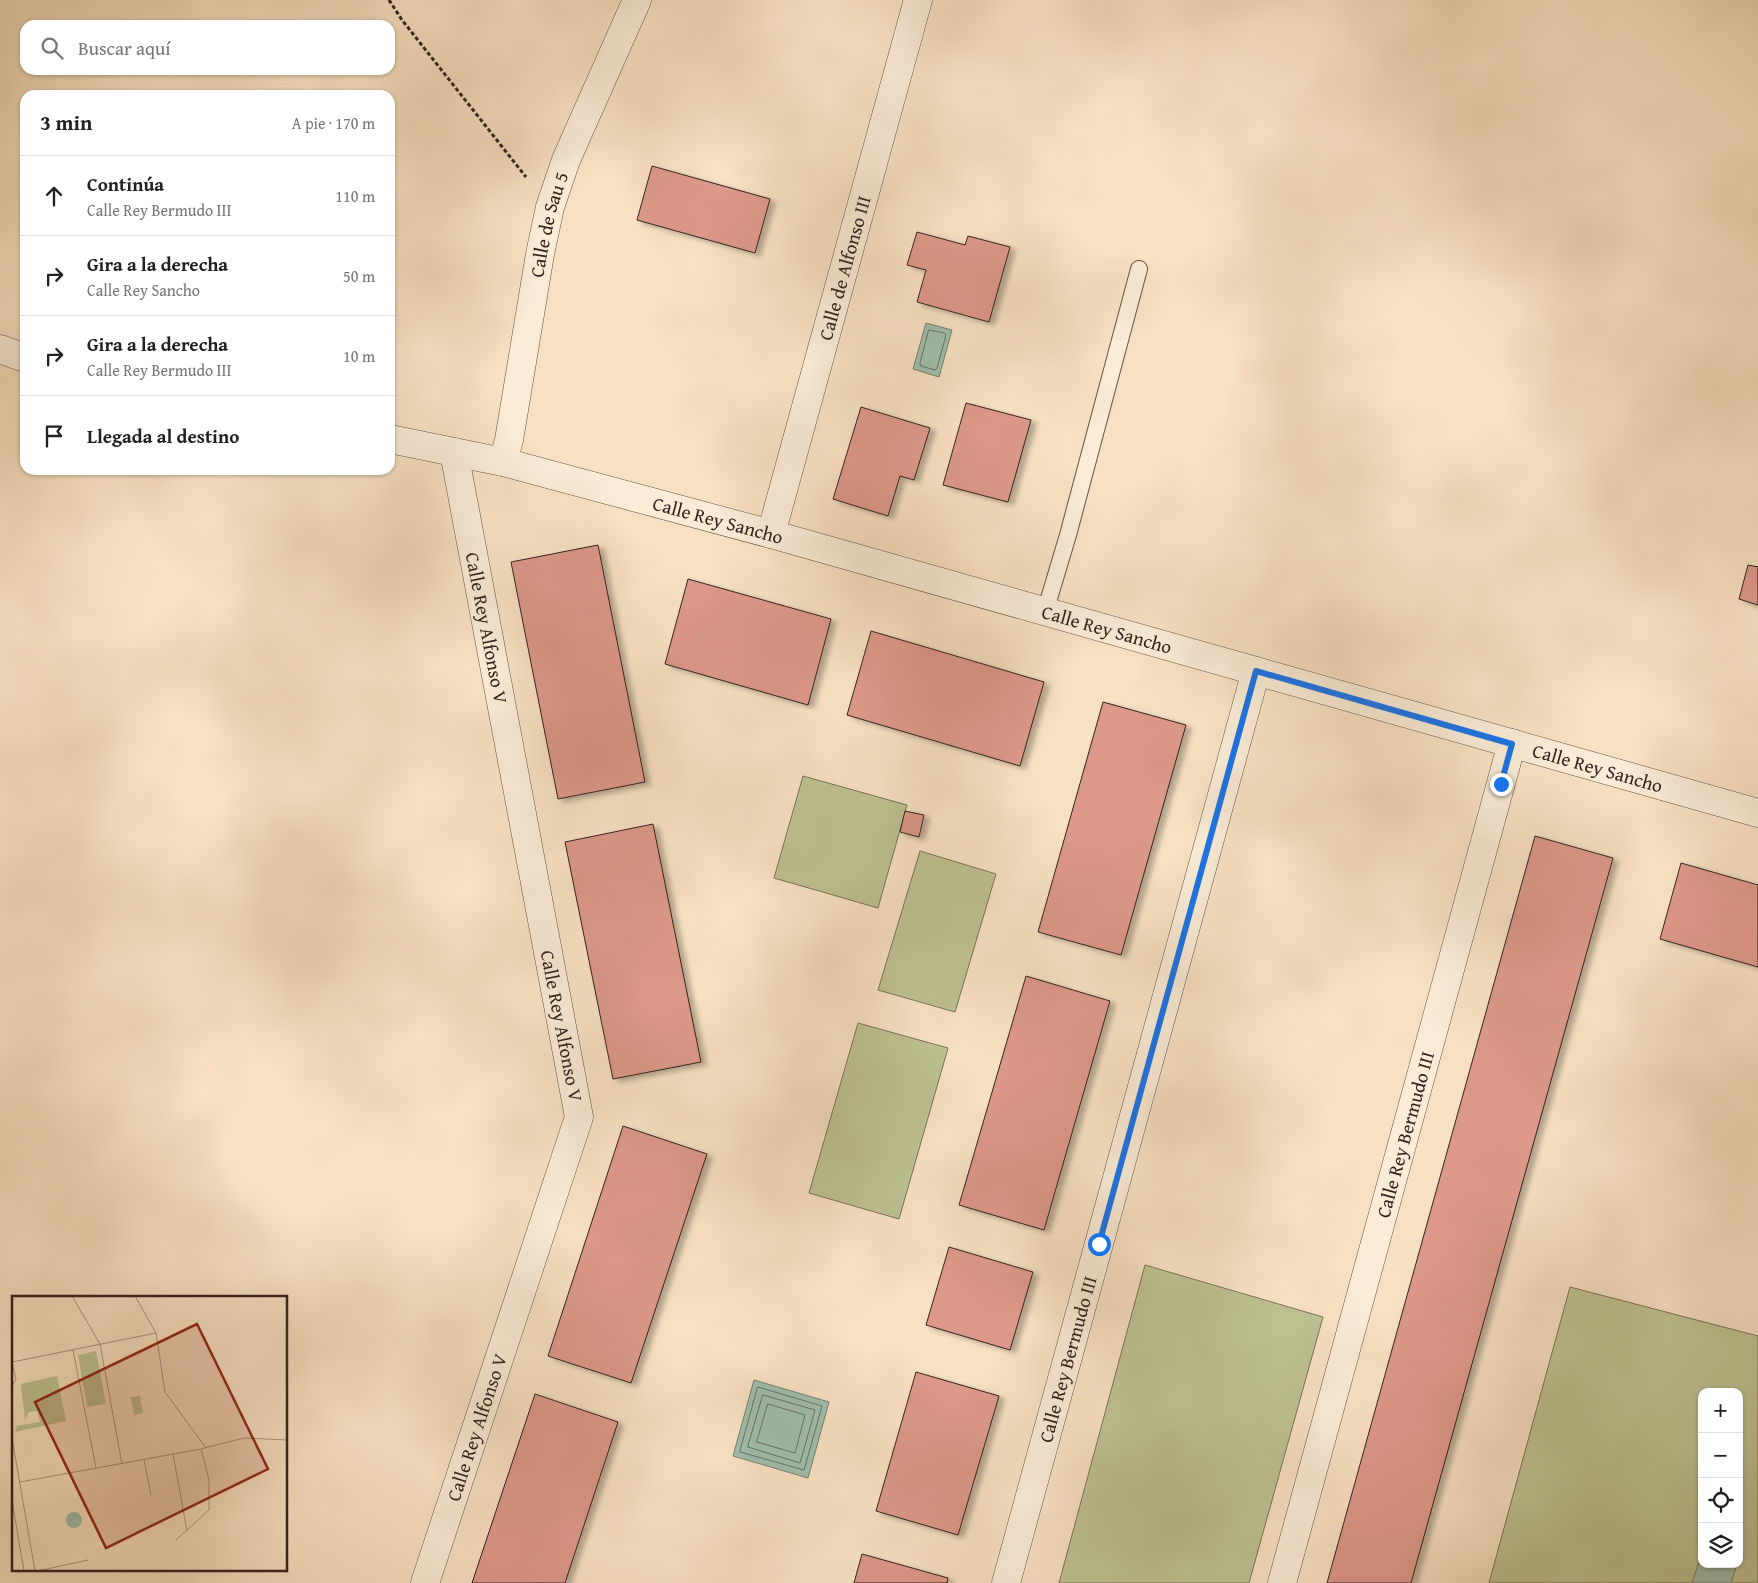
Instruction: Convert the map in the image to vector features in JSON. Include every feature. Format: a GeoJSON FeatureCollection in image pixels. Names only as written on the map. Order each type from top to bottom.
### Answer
{"type":"FeatureCollection","features":[{"type":"Feature","properties":{"kind":"street","name":"Calle de Sau 5"},"geometry":{"type":"LineString","coordinates":[[502,462],[509,440],[540,254],[550,207],[566,160],[637,0]]}},
{"type":"Feature","properties":{"kind":"street","name":"Calle de Alfonso III"},"geometry":{"type":"LineString","coordinates":[[771,534],[918,0]]}},
{"type":"Feature","properties":{"kind":"street"},"geometry":{"type":"LineString","coordinates":[[0,349],[20,356]]}},
{"type":"Feature","properties":{"kind":"street","name":"Calle Rey Sancho"},"geometry":{"type":"LineString","coordinates":[[395,440],[502,462],[771,534],[1758,813]]}},
{"type":"Feature","properties":{"kind":"street","name":"Calle Rey Alfonso V"},"geometry":{"type":"LineString","coordinates":[[425,1583],[579,1117],[454,452]]}},
{"type":"Feature","properties":{"kind":"street","name":"Calle Rey Bermudo III"},"geometry":{"type":"LineString","coordinates":[[1006,1583],[1256,671]]}},
{"type":"Feature","properties":{"kind":"street","name":"Calle Rey Bermudo III"},"geometry":{"type":"LineString","coordinates":[[1282,1583],[1512,744]]}},
{"type":"Feature","properties":{"kind":"lane"},"geometry":{"type":"LineString","coordinates":[[1045,612],[1068,535],[1140,269]]}},
{"type":"Feature","properties":{"kind":"path"},"geometry":{"type":"LineString","coordinates":[[389,0],[402,20],[550,207]]}},
{"type":"Feature","properties":{"kind":"shaded area"},"geometry":{"type":"Polygon","coordinates":[[[803,776],[907,805],[878,908],[774,878],[803,776]]]}},
{"type":"Feature","properties":{"kind":"shaded area"},"geometry":{"type":"Polygon","coordinates":[[[920,851],[996,874],[955,1012],[878,990],[920,851]]]}},
{"type":"Feature","properties":{"kind":"shaded area"},"geometry":{"type":"Polygon","coordinates":[[[858,1023],[948,1048],[899,1219],[809,1193],[858,1023]]]}},
{"type":"Feature","properties":{"kind":"shaded area"},"geometry":{"type":"Polygon","coordinates":[[[1145,1265],[1323,1317],[1249,1583],[1059,1583],[1145,1265]]]}},
{"type":"Feature","properties":{"kind":"shaded area"},"geometry":{"type":"Polygon","coordinates":[[[1570,1287],[1758,1336],[1758,1583],[1489,1583],[1570,1287]]]}},
{"type":"Feature","properties":{"kind":"water"},"geometry":{"type":"Polygon","coordinates":[[[926,323],[952,330],[939,377],[913,369],[926,323]]]}},
{"type":"Feature","properties":{"kind":"water"},"geometry":{"type":"Polygon","coordinates":[[[754,1380],[829,1402],[808,1478],[733,1456],[754,1380]]]}},
{"type":"Feature","properties":{"kind":"water"},"geometry":{"type":"Polygon","coordinates":[[[1698,1565],[1698,1568],[1736,1568],[1731,1583],[1692,1583],[1698,1565]]]}},
{"type":"Feature","properties":{"kind":"building"},"geometry":{"type":"Polygon","coordinates":[[[652,166],[770,199],[755,253],[637,220],[652,166]]]}},
{"type":"Feature","properties":{"kind":"building"},"geometry":{"type":"Polygon","coordinates":[[[917,232],[965,245],[968,236],[1010,247],[989,322],[917,302],[926,270],[907,265],[917,232]]]}},
{"type":"Feature","properties":{"kind":"building"},"geometry":{"type":"Polygon","coordinates":[[[966,403],[1031,420],[1008,502],[943,485],[966,403]]]}},
{"type":"Feature","properties":{"kind":"building"},"geometry":{"type":"Polygon","coordinates":[[[861,407],[930,428],[914,480],[900,476],[888,516],[833,499],[861,407]]]}},
{"type":"Feature","properties":{"kind":"building"},"geometry":{"type":"Polygon","coordinates":[[[598,545],[645,782],[558,799],[511,562],[598,545]]]}},
{"type":"Feature","properties":{"kind":"building"},"geometry":{"type":"Polygon","coordinates":[[[1748,565],[1758,567],[1758,605],[1739,599],[1748,565]]]}},
{"type":"Feature","properties":{"kind":"building"},"geometry":{"type":"Polygon","coordinates":[[[688,579],[831,619],[808,705],[665,664],[688,579]]]}},
{"type":"Feature","properties":{"kind":"building"},"geometry":{"type":"Polygon","coordinates":[[[871,631],[1044,682],[1020,766],[847,715],[871,631]]]}},
{"type":"Feature","properties":{"kind":"building"},"geometry":{"type":"Polygon","coordinates":[[[1103,702],[1186,725],[1121,955],[1038,932],[1103,702]]]}},
{"type":"Feature","properties":{"kind":"building"},"geometry":{"type":"Polygon","coordinates":[[[905,811],[924,815],[919,837],[900,832],[905,811]]]}},
{"type":"Feature","properties":{"kind":"building"},"geometry":{"type":"Polygon","coordinates":[[[653,824],[701,1062],[613,1079],[565,842],[653,824]]]}},
{"type":"Feature","properties":{"kind":"building"},"geometry":{"type":"Polygon","coordinates":[[[1535,836],[1613,858],[1411,1583],[1327,1583],[1535,836]]]}},
{"type":"Feature","properties":{"kind":"building"},"geometry":{"type":"Polygon","coordinates":[[[1681,863],[1758,885],[1758,967],[1660,939],[1681,863]]]}},
{"type":"Feature","properties":{"kind":"building"},"geometry":{"type":"Polygon","coordinates":[[[1026,976],[1110,1001],[1044,1230],[959,1205],[1026,976]]]}},
{"type":"Feature","properties":{"kind":"building"},"geometry":{"type":"Polygon","coordinates":[[[623,1126],[707,1154],[631,1383],[548,1356],[623,1126]]]}},
{"type":"Feature","properties":{"kind":"building"},"geometry":{"type":"Polygon","coordinates":[[[949,1247],[1033,1272],[1010,1350],[926,1325],[949,1247]]]}},
{"type":"Feature","properties":{"kind":"building"},"geometry":{"type":"Polygon","coordinates":[[[916,1372],[999,1396],[958,1535],[876,1511],[916,1372]]]}},
{"type":"Feature","properties":{"kind":"building"},"geometry":{"type":"Polygon","coordinates":[[[535,1394],[618,1422],[565,1583],[472,1583],[535,1394]]]}},
{"type":"Feature","properties":{"kind":"building"},"geometry":{"type":"Polygon","coordinates":[[[862,1554],[948,1578],[947,1583],[854,1583],[862,1554]]]}},
{"type":"Feature","properties":{"kind":"route"},"geometry":{"type":"LineString","coordinates":[[1099,1244],[1256,671],[1512,744],[1501,784]]}}]}
